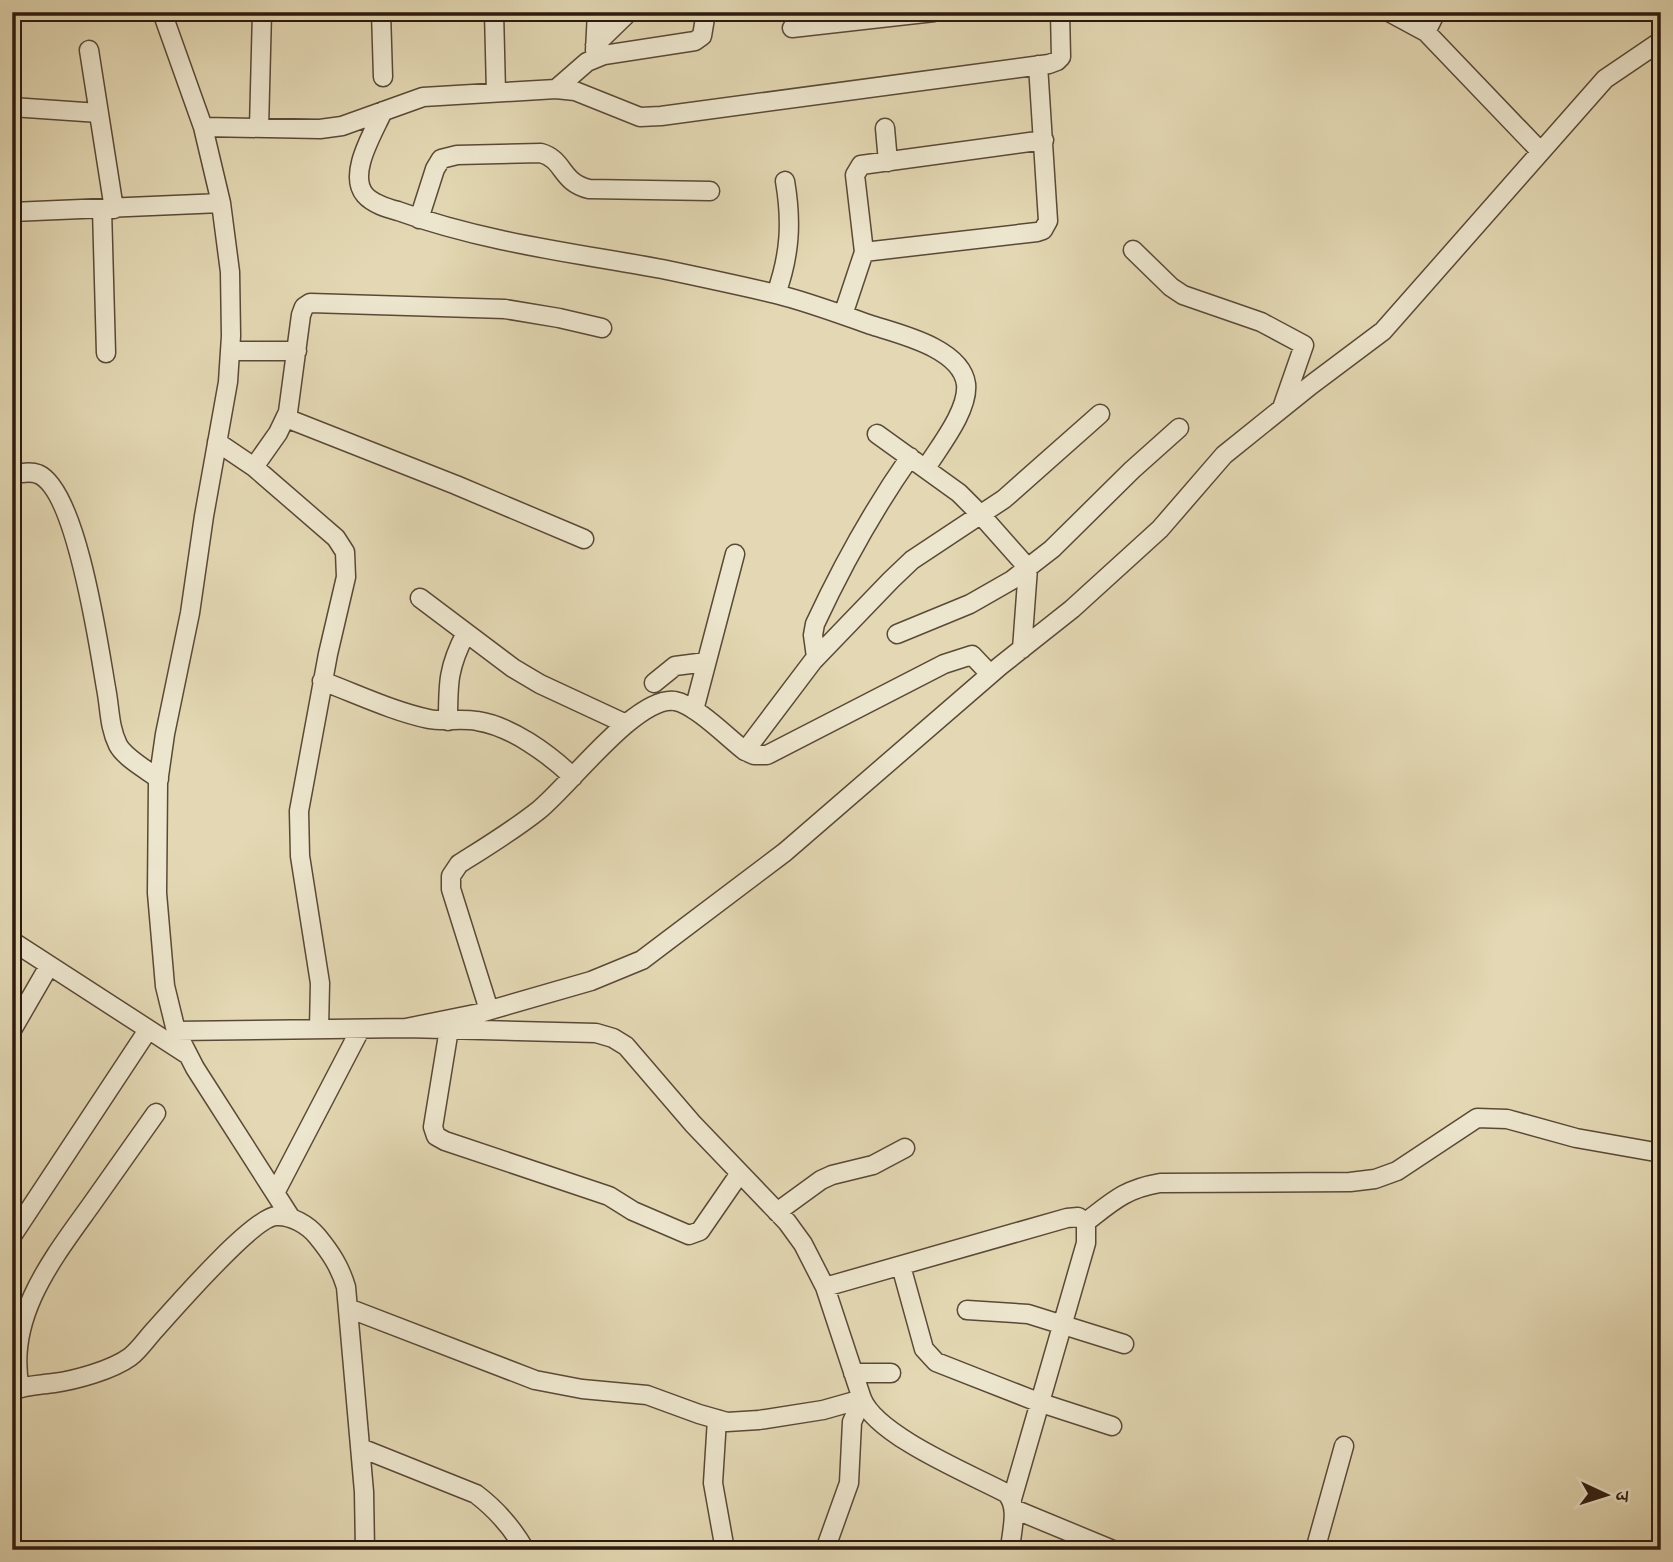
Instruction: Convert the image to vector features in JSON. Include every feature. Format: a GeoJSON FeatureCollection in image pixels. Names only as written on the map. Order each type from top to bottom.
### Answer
{"type":"FeatureCollection","features":[{"type":"Feature","properties":{"kind":"street"},"geometry":{"type":"LineString","coordinates":[[162,12],[203,127],[220,202],[230,272],[228,382],[190,613],[165,734],[159,779],[157,893],[165,986],[176,1031],[188,1055],[291,1218]]}},
{"type":"Feature","properties":{"kind":"street"},"geometry":{"type":"LineString","coordinates":[[259,128],[262,12]]}},
{"type":"Feature","properties":{"kind":"street"},"geometry":{"type":"LineString","coordinates":[[381,12],[383,77]]}},
{"type":"Feature","properties":{"kind":"street"},"geometry":{"type":"LineString","coordinates":[[494,12],[496,92]]}},
{"type":"Feature","properties":{"kind":"street"},"geometry":{"type":"LineString","coordinates":[[575,91],[592,56],[597,12]]}},
{"type":"Feature","properties":{"kind":"street"},"geometry":{"type":"LineString","coordinates":[[556,89],[592,56],[629,12]]}},
{"type":"Feature","properties":{"kind":"street"},"geometry":{"type":"LineString","coordinates":[[592,56],[695,41],[702,36],[706,12]]}},
{"type":"Feature","properties":{"kind":"street"},"geometry":{"type":"LineString","coordinates":[[792,28],[934,12]]}},
{"type":"Feature","properties":{"kind":"street"},"geometry":{"type":"LineString","coordinates":[[203,127],[342,127],[422,97],[556,89],[575,91],[639,117],[661,116],[1057,61],[1061,57],[1060,12]]}},
{"type":"Feature","properties":{"kind":"street"},"geometry":{"type":"LineString","coordinates":[[1389,12],[1426,32],[1540,151]]}},
{"type":"Feature","properties":{"kind":"street"},"geometry":{"type":"LineString","coordinates":[[1426,32],[1436,12]]}},
{"type":"Feature","properties":{"kind":"street"},"geometry":{"type":"LineString","coordinates":[[1654,12],[1661,16]]}},
{"type":"Feature","properties":{"kind":"street"},"geometry":{"type":"LineString","coordinates":[[405,1028],[489,1010],[591,981],[642,960],[785,852],[990,674],[1072,609],[1160,529],[1224,456],[1383,331],[1605,79],[1661,41]]}},
{"type":"Feature","properties":{"kind":"street"},"geometry":{"type":"LineString","coordinates":[[89,50],[99,113],[108,209],[106,353]]}},
{"type":"Feature","properties":{"kind":"street"},"geometry":{"type":"LineString","coordinates":[[864,252],[1043,230],[1048,221],[1038,65]]}},
{"type":"Feature","properties":{"kind":"street"},"geometry":{"type":"LineString","coordinates":[[12,107],[99,113]]}},
{"type":"Feature","properties":{"kind":"street"},"geometry":{"type":"LineString","coordinates":[[383,111],[361,161],[359,180],[365,195],[379,204],[464,232],[665,270],[776,295],[910,337],[942,352],[959,368],[966,383],[965,398],[953,426],[926,468]]}},
{"type":"Feature","properties":{"kind":"street"},"geometry":{"type":"LineString","coordinates":[[884,128],[888,162]]}},
{"type":"Feature","properties":{"kind":"street"},"geometry":{"type":"LineString","coordinates":[[843,315],[864,252],[855,175],[862,165],[1044,140]]}},
{"type":"Feature","properties":{"kind":"street"},"geometry":{"type":"LineString","coordinates":[[419,219],[435,169],[441,159],[457,155],[541,153],[551,156],[567,179],[576,186],[589,189],[710,191]]}},
{"type":"Feature","properties":{"kind":"street"},"geometry":{"type":"LineString","coordinates":[[776,295],[786,267],[790,238],[790,209],[785,181]]}},
{"type":"Feature","properties":{"kind":"street"},"geometry":{"type":"LineString","coordinates":[[12,212],[220,202]]}},
{"type":"Feature","properties":{"kind":"street"},"geometry":{"type":"LineString","coordinates":[[1133,250],[1183,295],[1261,323],[1304,345],[1282,408]]}},
{"type":"Feature","properties":{"kind":"street"},"geometry":{"type":"LineString","coordinates":[[254,467],[286,418],[304,307],[310,303],[321,301],[505,309],[601,328]]}},
{"type":"Feature","properties":{"kind":"street"},"geometry":{"type":"LineString","coordinates":[[230,351],[297,351]]}},
{"type":"Feature","properties":{"kind":"street"},"geometry":{"type":"LineString","coordinates":[[745,751],[816,657],[912,560],[1004,499],[1100,414]]}},
{"type":"Feature","properties":{"kind":"street"},"geometry":{"type":"LineString","coordinates":[[286,418],[584,539]]}},
{"type":"Feature","properties":{"kind":"street"},"geometry":{"type":"LineString","coordinates":[[897,634],[970,604],[1012,580],[1052,549],[1179,428]]}},
{"type":"Feature","properties":{"kind":"street"},"geometry":{"type":"LineString","coordinates":[[877,434],[958,493],[1028,568],[1022,649]]}},
{"type":"Feature","properties":{"kind":"street"},"geometry":{"type":"LineString","coordinates":[[217,442],[254,467],[336,538],[345,552],[346,577],[322,681],[299,811],[300,856],[320,984],[319,1029]]}},
{"type":"Feature","properties":{"kind":"street"},"geometry":{"type":"LineString","coordinates":[[816,657],[813,635],[815,624],[827,598],[884,494],[910,457]]}},
{"type":"Feature","properties":{"kind":"street"},"geometry":{"type":"LineString","coordinates":[[12,475],[25,472],[38,474],[50,483],[64,506],[81,553],[107,691],[111,727],[120,748],[159,779]]}},
{"type":"Feature","properties":{"kind":"street"},"geometry":{"type":"LineString","coordinates":[[694,710],[735,554]]}},
{"type":"Feature","properties":{"kind":"street"},"geometry":{"type":"LineString","coordinates":[[420,597],[466,633],[540,684],[626,724]]}},
{"type":"Feature","properties":{"kind":"street"},"geometry":{"type":"LineString","coordinates":[[448,721],[449,676],[466,633]]}},
{"type":"Feature","properties":{"kind":"street"},"geometry":{"type":"LineString","coordinates":[[489,1010],[451,889],[452,876],[459,864],[541,808],[645,708],[662,701],[677,701],[694,710],[745,751],[754,755],[767,755],[944,664],[972,655],[990,674]]}},
{"type":"Feature","properties":{"kind":"street"},"geometry":{"type":"LineString","coordinates":[[653,683],[675,666],[706,663]]}},
{"type":"Feature","properties":{"kind":"street"},"geometry":{"type":"LineString","coordinates":[[322,681],[431,720],[480,721],[494,726],[540,748],[573,777]]}},
{"type":"Feature","properties":{"kind":"street"},"geometry":{"type":"LineString","coordinates":[[12,941],[188,1055]]}},
{"type":"Feature","properties":{"kind":"street"},"geometry":{"type":"LineString","coordinates":[[12,1030],[49,966]]}},
{"type":"Feature","properties":{"kind":"street"},"geometry":{"type":"LineString","coordinates":[[176,1031],[405,1028],[596,1033],[613,1038],[626,1046],[803,1244],[825,1287],[863,1403],[887,1429],[901,1439],[1006,1493],[1013,1504],[1113,1550]]}},
{"type":"Feature","properties":{"kind":"street"},"geometry":{"type":"LineString","coordinates":[[449,1029],[433,1127],[436,1136],[445,1141],[609,1196],[689,1235],[700,1231],[740,1173]]}},
{"type":"Feature","properties":{"kind":"street"},"geometry":{"type":"LineString","coordinates":[[12,1236],[148,1030]]}},
{"type":"Feature","properties":{"kind":"street"},"geometry":{"type":"LineString","coordinates":[[275,1194],[360,1030]]}},
{"type":"Feature","properties":{"kind":"street"},"geometry":{"type":"LineString","coordinates":[[156,1113],[49,1264],[33,1292],[19,1346],[16,1389],[92,1374],[129,1357],[189,1292],[257,1226],[274,1216],[291,1218],[311,1229],[340,1267],[348,1308],[361,1448],[365,1550]]}},
{"type":"Feature","properties":{"kind":"street"},"geometry":{"type":"LineString","coordinates":[[1086,1222],[1137,1187],[1160,1183],[1350,1182],[1375,1179],[1397,1171],[1477,1118],[1507,1119],[1576,1138],[1661,1153]]}},
{"type":"Feature","properties":{"kind":"street"},"geometry":{"type":"LineString","coordinates":[[777,1212],[821,1180],[873,1165],[905,1148]]}},
{"type":"Feature","properties":{"kind":"street"},"geometry":{"type":"LineString","coordinates":[[825,1287],[1068,1218],[1078,1217],[1086,1222]]}},
{"type":"Feature","properties":{"kind":"street"},"geometry":{"type":"LineString","coordinates":[[1010,1550],[1013,1504],[1038,1402],[1086,1243],[1086,1222]]}},
{"type":"Feature","properties":{"kind":"street"},"geometry":{"type":"LineString","coordinates":[[901,1266],[924,1349],[929,1357],[1038,1402],[1112,1426]]}},
{"type":"Feature","properties":{"kind":"street"},"geometry":{"type":"LineString","coordinates":[[348,1308],[535,1380],[582,1389],[647,1395],[727,1422],[758,1420],[863,1403]]}},
{"type":"Feature","properties":{"kind":"street"},"geometry":{"type":"LineString","coordinates":[[967,1310],[1028,1314],[1124,1344]]}},
{"type":"Feature","properties":{"kind":"street"},"geometry":{"type":"LineString","coordinates":[[853,1373],[891,1373]]}},
{"type":"Feature","properties":{"kind":"street"},"geometry":{"type":"LineString","coordinates":[[825,1550],[849,1483],[852,1422],[863,1403]]}},
{"type":"Feature","properties":{"kind":"street"},"geometry":{"type":"LineString","coordinates":[[717,1419],[713,1483],[725,1550]]}},
{"type":"Feature","properties":{"kind":"street"},"geometry":{"type":"LineString","coordinates":[[1315,1550],[1344,1446]]}},
{"type":"Feature","properties":{"kind":"street"},"geometry":{"type":"LineString","coordinates":[[361,1448],[476,1494],[491,1505],[513,1529],[525,1550]]}}]}
